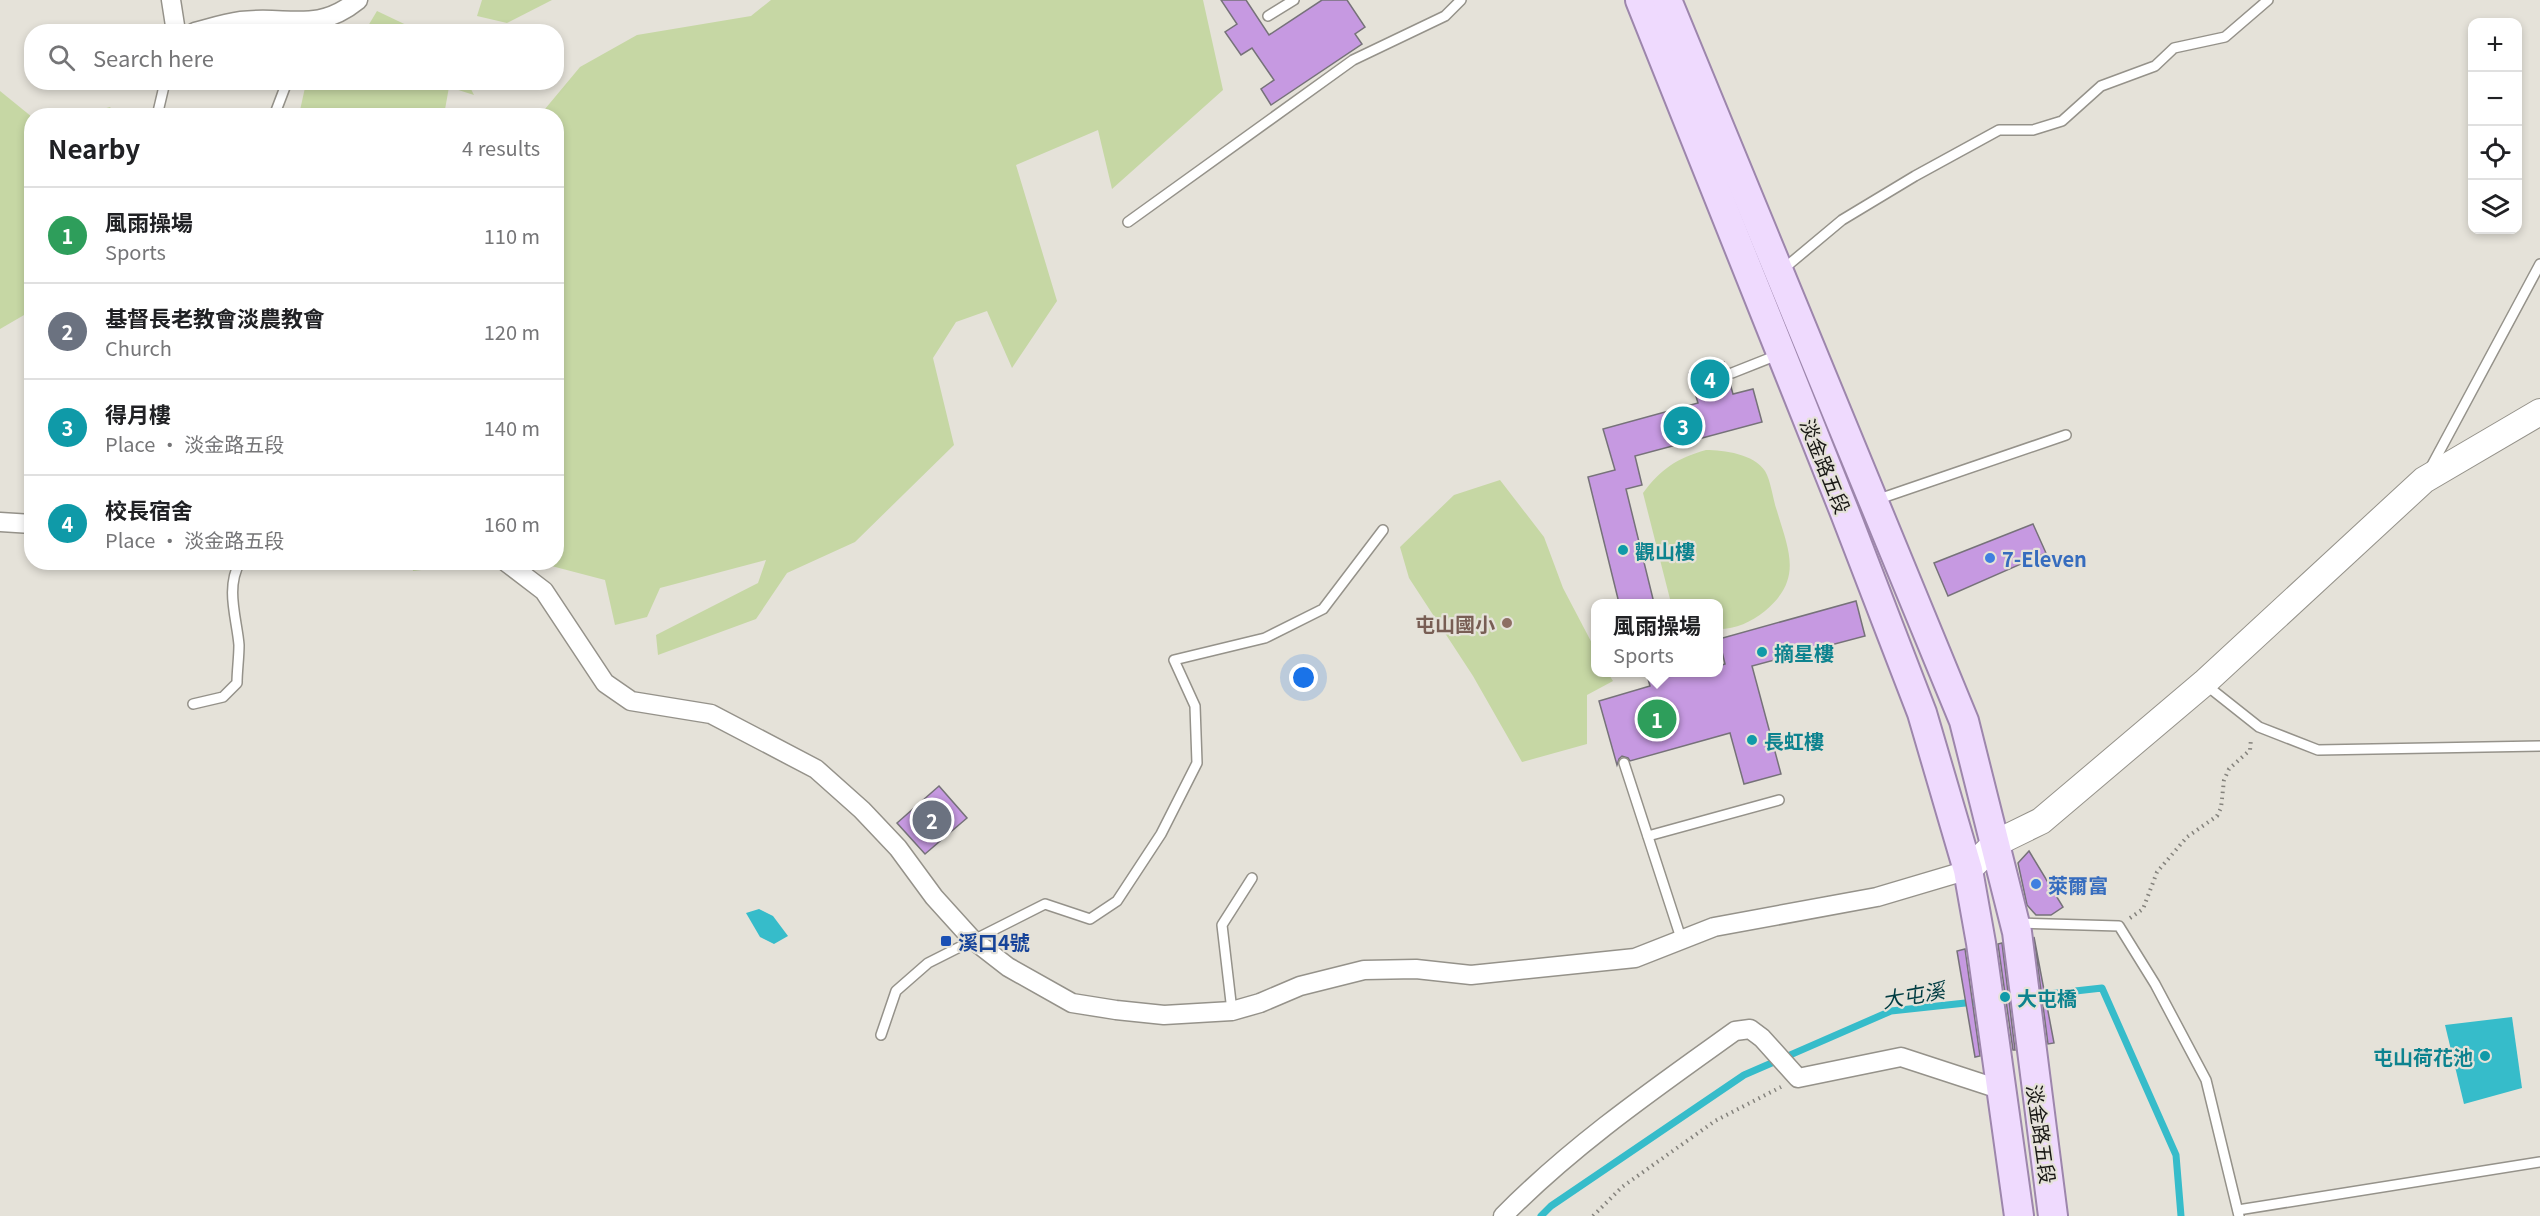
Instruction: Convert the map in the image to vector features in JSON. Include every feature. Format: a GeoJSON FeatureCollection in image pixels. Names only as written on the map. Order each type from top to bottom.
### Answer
{"type":"FeatureCollection","features":[{"type":"Feature","properties":{"kind":"main road","name":"淡金路五段"},"geometry":{"type":"LineString","coordinates":[[1640,0],[1782,353],[1922,713],[1968,870],[1981,943],[2019,1216]]}},
{"type":"Feature","properties":{"kind":"main road","name":"淡金路五段"},"geometry":{"type":"LineString","coordinates":[[1667,0],[1964,721],[2016,928],[2053,1216]]}},
{"type":"Feature","properties":{"kind":"main road"},"geometry":{"type":"LineString","coordinates":[[1865,566],[1895,553]]}},
{"type":"Feature","properties":{"kind":"street"},"geometry":{"type":"LineString","coordinates":[[171,0],[175,24]]}},
{"type":"Feature","properties":{"kind":"street"},"geometry":{"type":"LineString","coordinates":[[317,24],[343,12],[358,0]]}},
{"type":"Feature","properties":{"kind":"street"},"geometry":{"type":"LineString","coordinates":[[229,24],[242,21],[276,24]]}},
{"type":"Feature","properties":{"kind":"street"},"geometry":{"type":"LineString","coordinates":[[516,570],[544,591],[605,683],[631,701],[711,714],[816,769],[898,848],[934,897],[972,939],[1008,967],[1072,1003],[1164,1015],[1232,1011],[1260,1003],[1300,986],[1365,970],[1416,969],[1472,975],[1635,958],[1714,927],[1877,897],[1968,870],[1996,843],[2041,821],[2204,683],[2424,480],[2540,412]]}},
{"type":"Feature","properties":{"kind":"street"},"geometry":{"type":"LineString","coordinates":[[0,522],[24,524]]}},
{"type":"Feature","properties":{"kind":"street"},"geometry":{"type":"LineString","coordinates":[[1503,1216],[1534,1185],[1614,1117],[1735,1031],[1750,1029],[1762,1038],[1794,1074],[1901,1058],[2002,1090]]}},
{"type":"Feature","properties":{"kind":"lane"},"geometry":{"type":"LineString","coordinates":[[1268,16],[1294,0]]}},
{"type":"Feature","properties":{"kind":"lane"},"geometry":{"type":"LineString","coordinates":[[1128,222],[1353,60],[1445,16],[1461,0]]}},
{"type":"Feature","properties":{"kind":"lane"},"geometry":{"type":"LineString","coordinates":[[1779,273],[1842,220],[1924,171],[1999,130],[2033,130],[2062,121],[2101,86],[2155,66],[2174,48],[2225,37],[2268,0]]}},
{"type":"Feature","properties":{"kind":"lane"},"geometry":{"type":"LineString","coordinates":[[159,108],[163,90]]}},
{"type":"Feature","properties":{"kind":"lane"},"geometry":{"type":"LineString","coordinates":[[277,108],[284,90]]}},
{"type":"Feature","properties":{"kind":"lane"},"geometry":{"type":"LineString","coordinates":[[2424,480],[2540,264]]}},
{"type":"Feature","properties":{"kind":"lane"},"geometry":{"type":"LineString","coordinates":[[1732,374],[1782,353]]}},
{"type":"Feature","properties":{"kind":"lane"},"geometry":{"type":"LineString","coordinates":[[1874,501],[2066,435]]}},
{"type":"Feature","properties":{"kind":"lane"},"geometry":{"type":"LineString","coordinates":[[881,1035],[896,991],[928,963],[1045,904],[1090,919],[1117,901],[1161,834],[1197,763],[1195,706],[1174,660],[1265,638],[1323,609],[1383,530]]}},
{"type":"Feature","properties":{"kind":"lane"},"geometry":{"type":"LineString","coordinates":[[193,704],[223,697],[237,683],[239,645],[232,601],[237,570]]}},
{"type":"Feature","properties":{"kind":"lane"},"geometry":{"type":"LineString","coordinates":[[2204,683],[2259,727],[2318,750],[2540,746]]}},
{"type":"Feature","properties":{"kind":"lane"},"geometry":{"type":"LineString","coordinates":[[1624,763],[1680,932],[1680,940]]}},
{"type":"Feature","properties":{"kind":"lane"},"geometry":{"type":"LineString","coordinates":[[1648,836],[1779,800]]}},
{"type":"Feature","properties":{"kind":"lane"},"geometry":{"type":"LineString","coordinates":[[1232,1011],[1222,925],[1252,878]]}},
{"type":"Feature","properties":{"kind":"lane"},"geometry":{"type":"LineString","coordinates":[[2016,928],[2119,926],[2155,984],[2206,1080],[2239,1213],[2540,1162]]}},
{"type":"Feature","properties":{"kind":"path"},"geometry":{"type":"LineString","coordinates":[[2119,926],[2143,909],[2157,872],[2187,837],[2217,816],[2222,808],[2223,780],[2229,769],[2250,750],[2251,736],[2259,727]]}},
{"type":"Feature","properties":{"kind":"path"},"geometry":{"type":"LineString","coordinates":[[1593,1216],[1622,1187],[1715,1121],[1794,1074]]}},
{"type":"Feature","properties":{"kind":"green space"},"geometry":{"type":"Polygon","coordinates":[[[482,0],[552,0],[507,23],[477,16],[482,0]]]}},
{"type":"Feature","properties":{"kind":"green space"},"geometry":{"type":"Polygon","coordinates":[[[771,0],[1203,0],[1223,90],[1112,189],[1098,130],[1016,165],[1057,301],[1012,368],[987,311],[956,322],[933,358],[954,445],[855,542],[787,573],[756,619],[658,655],[656,635],[758,583],[766,560],[660,588],[647,617],[615,625],[605,580],[564,569],[564,108],[546,108],[561,90],[564,90],[564,86],[580,67],[637,35],[751,16],[771,0]]]}},
{"type":"Feature","properties":{"kind":"green space"},"geometry":{"type":"Polygon","coordinates":[[[377,11],[404,24],[369,24],[377,11]]]}},
{"type":"Feature","properties":{"kind":"green space"},"geometry":{"type":"Polygon","coordinates":[[[304,90],[448,90],[445,108],[301,108],[304,90]]]}},
{"type":"Feature","properties":{"kind":"green space"},"geometry":{"type":"Polygon","coordinates":[[[458,90],[472,90],[474,95],[458,90]]]}},
{"type":"Feature","properties":{"kind":"green space"},"geometry":{"type":"Polygon","coordinates":[[[0,91],[24,110],[24,315],[0,329],[0,91]]]}},
{"type":"Feature","properties":{"kind":"green space"},"geometry":{"type":"Polygon","coordinates":[[[1706,450],[1730,452],[1754,461],[1767,475],[1786,539],[1790,564],[1789,576],[1785,588],[1765,611],[1737,626],[1723,629],[1723,599],[1670,599],[1643,493],[1656,477],[1686,457],[1706,450]]]}},
{"type":"Feature","properties":{"kind":"green space"},"geometry":{"type":"Polygon","coordinates":[[[1500,480],[1544,537],[1563,588],[1591,641],[1591,677],[1610,677],[1613,681],[1587,695],[1587,744],[1522,762],[1473,676],[1409,578],[1400,547],[1454,495],[1500,480]]]}},
{"type":"Feature","properties":{"kind":"water"},"geometry":{"type":"Polygon","coordinates":[[[759,909],[773,916],[788,936],[774,944],[760,937],[746,913],[759,909]]]}},
{"type":"Feature","properties":{"kind":"water","name":"屯山荷花池"},"geometry":{"type":"Polygon","coordinates":[[[2512,1017],[2522,1088],[2464,1104],[2445,1025],[2512,1017]]]}},
{"type":"Feature","properties":{"kind":"building"},"geometry":{"type":"Polygon","coordinates":[[[1221,0],[1246,0],[1269,35],[1322,0],[1347,0],[1365,27],[1355,34],[1362,44],[1271,105],[1261,89],[1274,80],[1252,48],[1241,55],[1225,32],[1237,24],[1221,0]]]}},
{"type":"Feature","properties":{"kind":"building"},"geometry":{"type":"Polygon","coordinates":[[[1724,362],[1733,394],[1753,389],[1762,422],[1635,456],[1642,485],[1626,489],[1653,599],[1618,599],[1588,477],[1615,470],[1603,429],[1698,403],[1689,373],[1724,362]]]}},
{"type":"Feature","properties":{"kind":"building","name":"7-Eleven"},"geometry":{"type":"Polygon","coordinates":[[[2033,524],[2046,553],[1948,596],[1934,563],[2033,524]]]}},
{"type":"Feature","properties":{"kind":"building"},"geometry":{"type":"Polygon","coordinates":[[[1856,601],[1865,636],[1752,666],[1781,774],[1744,784],[1730,733],[1630,761],[1622,756],[1617,765],[1599,701],[1650,686],[1647,677],[1723,677],[1723,665],[1725,664],[1723,638],[1856,601]]]}},
{"type":"Feature","properties":{"kind":"building"},"geometry":{"type":"Polygon","coordinates":[[[939,786],[967,818],[925,854],[897,823],[939,786]]]}},
{"type":"Feature","properties":{"kind":"building","name":"萊爾富"},"geometry":{"type":"Polygon","coordinates":[[[2029,851],[2063,907],[2051,915],[2036,915],[2027,905],[2018,863],[2029,851]]]}},
{"type":"Feature","properties":{"kind":"building"},"geometry":{"type":"Polygon","coordinates":[[[2034,937],[2054,1043],[2048,1044],[2034,937]]]}},
{"type":"Feature","properties":{"kind":"building"},"geometry":{"type":"Polygon","coordinates":[[[2002,943],[2015,1050],[2013,1050],[1998,944],[2002,943]]]}},
{"type":"Feature","properties":{"kind":"building"},"geometry":{"type":"Polygon","coordinates":[[[1965,949],[1980,1056],[1975,1057],[1957,951],[1965,949]]]}},
{"type":"Feature","properties":{"kind":"waterway","name":"大屯溪"},"geometry":{"type":"LineString","coordinates":[[2031,996],[2102,988],[2176,1155],[2181,1216]]}},
{"type":"Feature","properties":{"kind":"waterway","name":"大屯溪"},"geometry":{"type":"LineString","coordinates":[[1541,1216],[1551,1206],[1744,1075],[1891,1011],[1984,1001]]}},
{"type":"Feature","properties":{"kind":"place","name":"校長宿舍"},"geometry":{"type":"Point","coordinates":[1710,379]}},
{"type":"Feature","properties":{"kind":"place","name":"得月樓"},"geometry":{"type":"Point","coordinates":[1683,426]}},
{"type":"Feature","properties":{"kind":"place","name":"觀山樓"},"geometry":{"type":"Point","coordinates":[1623,550]}},
{"type":"Feature","properties":{"kind":"place","name":"7-Eleven"},"geometry":{"type":"Point","coordinates":[1990,558]}},
{"type":"Feature","properties":{"kind":"place","name":"屯山國小"},"geometry":{"type":"Point","coordinates":[1507,623]}},
{"type":"Feature","properties":{"kind":"place","name":"摘星樓"},"geometry":{"type":"Point","coordinates":[1762,652]}},
{"type":"Feature","properties":{"kind":"place","name":"風雨操場"},"geometry":{"type":"Point","coordinates":[1657,719]}},
{"type":"Feature","properties":{"kind":"place","name":"長虹樓"},"geometry":{"type":"Point","coordinates":[1752,740]}},
{"type":"Feature","properties":{"kind":"place","name":"基督長老教會淡農教會"},"geometry":{"type":"Point","coordinates":[932,820]}},
{"type":"Feature","properties":{"kind":"place","name":"萊爾富"},"geometry":{"type":"Point","coordinates":[2036,884]}},
{"type":"Feature","properties":{"kind":"place","name":"溪口4號"},"geometry":{"type":"Point","coordinates":[946,941]}},
{"type":"Feature","properties":{"kind":"place","name":"大屯橋"},"geometry":{"type":"Point","coordinates":[2005,997]}},
{"type":"Feature","properties":{"kind":"place","name":"屯山荷花池"},"geometry":{"type":"Point","coordinates":[2485,1056]}}]}
